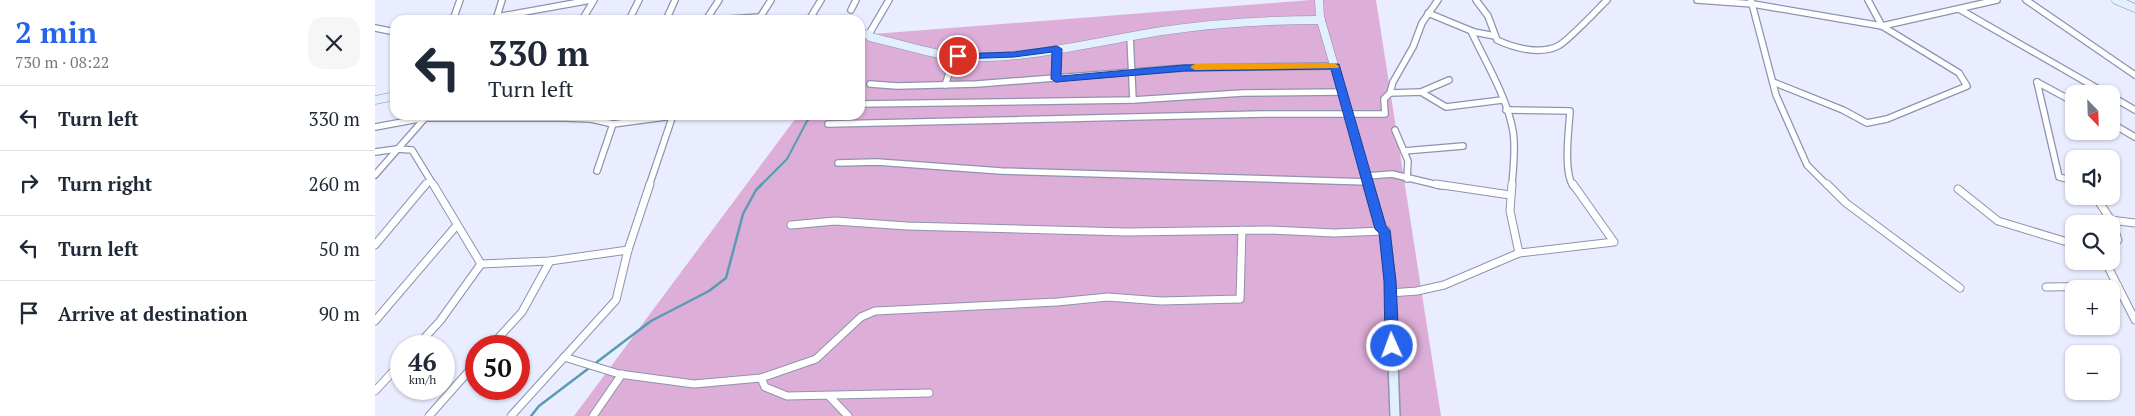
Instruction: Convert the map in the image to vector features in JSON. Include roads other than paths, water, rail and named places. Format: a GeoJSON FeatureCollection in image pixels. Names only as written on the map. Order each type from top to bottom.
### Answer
{"type":"FeatureCollection","features":[{"type":"Feature","properties":{"kind":"main road"},"geometry":{"type":"LineString","coordinates":[[1321,0],[1321,20],[1381,229],[1385,231],[1390,293],[1395,416]]}},
{"type":"Feature","properties":{"kind":"main road"},"geometry":{"type":"LineString","coordinates":[[2116,0],[2135,8]]}},
{"type":"Feature","properties":{"kind":"main road"},"geometry":{"type":"LineString","coordinates":[[865,34],[869,34],[870,37],[889,40],[935,54],[955,56],[1001,55],[1057,49],[1197,26],[1247,21],[1321,20]]}},
{"type":"Feature","properties":{"kind":"main road"},"geometry":{"type":"LineString","coordinates":[[375,100],[390,97]]}},
{"type":"Feature","properties":{"kind":"street"},"geometry":{"type":"LineString","coordinates":[[455,15],[460,0]]}},
{"type":"Feature","properties":{"kind":"street"},"geometry":{"type":"LineString","coordinates":[[498,15],[502,0]]}},
{"type":"Feature","properties":{"kind":"street"},"geometry":{"type":"LineString","coordinates":[[517,15],[592,0]]}},
{"type":"Feature","properties":{"kind":"street"},"geometry":{"type":"LineString","coordinates":[[584,15],[592,0]]}},
{"type":"Feature","properties":{"kind":"street"},"geometry":{"type":"LineString","coordinates":[[632,15],[639,0]]}},
{"type":"Feature","properties":{"kind":"street"},"geometry":{"type":"LineString","coordinates":[[668,15],[675,0]]}},
{"type":"Feature","properties":{"kind":"street"},"geometry":{"type":"LineString","coordinates":[[709,15],[719,0]]}},
{"type":"Feature","properties":{"kind":"street"},"geometry":{"type":"LineString","coordinates":[[762,15],[771,0]]}},
{"type":"Feature","properties":{"kind":"street"},"geometry":{"type":"LineString","coordinates":[[812,15],[821,0]]}},
{"type":"Feature","properties":{"kind":"street"},"geometry":{"type":"LineString","coordinates":[[851,10],[856,0]]}},
{"type":"Feature","properties":{"kind":"street"},"geometry":{"type":"LineString","coordinates":[[869,34],[889,0]]}},
{"type":"Feature","properties":{"kind":"street"},"geometry":{"type":"LineString","coordinates":[[828,124],[921,124],[1259,113],[1350,117],[1385,114],[1386,106],[1384,99],[1390,93],[1393,82],[1428,12],[1438,0]]}},
{"type":"Feature","properties":{"kind":"street"},"geometry":{"type":"LineString","coordinates":[[1476,0],[1488,16],[1497,40],[1510,46],[1543,50],[1559,46],[1607,0]]}},
{"type":"Feature","properties":{"kind":"street"},"geometry":{"type":"LineString","coordinates":[[1697,0],[1752,2],[1882,26],[1959,73],[1967,86],[1887,120],[1867,122],[1835,106],[1773,82]]}},
{"type":"Feature","properties":{"kind":"street"},"geometry":{"type":"LineString","coordinates":[[1868,0],[1882,26]]}},
{"type":"Feature","properties":{"kind":"street"},"geometry":{"type":"LineString","coordinates":[[1882,26],[1997,0]]}},
{"type":"Feature","properties":{"kind":"street"},"geometry":{"type":"LineString","coordinates":[[2026,0],[2135,75]]}},
{"type":"Feature","properties":{"kind":"street"},"geometry":{"type":"LineString","coordinates":[[1752,2],[1777,95],[1807,165],[1846,202],[1960,288]]}},
{"type":"Feature","properties":{"kind":"street"},"geometry":{"type":"LineString","coordinates":[[1959,9],[2091,85]]}},
{"type":"Feature","properties":{"kind":"street"},"geometry":{"type":"LineString","coordinates":[[1428,12],[1471,31],[1495,36]]}},
{"type":"Feature","properties":{"kind":"street"},"geometry":{"type":"LineString","coordinates":[[375,28],[390,31]]}},
{"type":"Feature","properties":{"kind":"street"},"geometry":{"type":"LineString","coordinates":[[1471,31],[1506,110],[1514,140],[1510,217],[1519,253]]}},
{"type":"Feature","properties":{"kind":"street"},"geometry":{"type":"LineString","coordinates":[[1130,36],[1133,100]]}},
{"type":"Feature","properties":{"kind":"street"},"geometry":{"type":"LineString","coordinates":[[1056,79],[1057,49]]}},
{"type":"Feature","properties":{"kind":"street"},"geometry":{"type":"LineString","coordinates":[[945,85],[955,56]]}},
{"type":"Feature","properties":{"kind":"street"},"geometry":{"type":"LineString","coordinates":[[870,84],[897,86],[945,85],[1056,79],[1209,67],[1335,66]]}},
{"type":"Feature","properties":{"kind":"street"},"geometry":{"type":"LineString","coordinates":[[1390,93],[1421,92],[1449,80]]}},
{"type":"Feature","properties":{"kind":"street"},"geometry":{"type":"LineString","coordinates":[[2065,97],[2037,82],[2059,177],[2065,179]]}},
{"type":"Feature","properties":{"kind":"street"},"geometry":{"type":"LineString","coordinates":[[865,104],[1133,100],[1243,94],[1343,92]]}},
{"type":"Feature","properties":{"kind":"street"},"geometry":{"type":"LineString","coordinates":[[1421,92],[1446,106],[1502,100]]}},
{"type":"Feature","properties":{"kind":"street"},"geometry":{"type":"LineString","coordinates":[[2120,101],[2135,110]]}},
{"type":"Feature","properties":{"kind":"street"},"geometry":{"type":"LineString","coordinates":[[1390,293],[1417,291],[1444,285],[1519,253],[1614,242],[1570,181],[1568,158],[1570,112],[1506,110]]}},
{"type":"Feature","properties":{"kind":"street"},"geometry":{"type":"LineString","coordinates":[[375,127],[411,120]]}},
{"type":"Feature","properties":{"kind":"street"},"geometry":{"type":"LineString","coordinates":[[375,175],[423,120]]}},
{"type":"Feature","properties":{"kind":"street"},"geometry":{"type":"LineString","coordinates":[[595,120],[613,124],[643,120]]}},
{"type":"Feature","properties":{"kind":"street"},"geometry":{"type":"LineString","coordinates":[[511,416],[615,300],[628,250],[672,120]]}},
{"type":"Feature","properties":{"kind":"street"},"geometry":{"type":"LineString","coordinates":[[597,171],[613,124]]}},
{"type":"Feature","properties":{"kind":"street"},"geometry":{"type":"LineString","coordinates":[[2120,128],[2135,137]]}},
{"type":"Feature","properties":{"kind":"street"},"geometry":{"type":"LineString","coordinates":[[1395,130],[1410,171],[1407,179]]}},
{"type":"Feature","properties":{"kind":"street"},"geometry":{"type":"LineString","coordinates":[[1404,151],[1463,146]]}},
{"type":"Feature","properties":{"kind":"street"},"geometry":{"type":"LineString","coordinates":[[375,152],[397,149],[412,150],[481,264]]}},
{"type":"Feature","properties":{"kind":"street"},"geometry":{"type":"LineString","coordinates":[[838,163],[877,162],[1001,171],[1368,179],[1392,174],[1407,179],[1481,193],[1510,195]]}},
{"type":"Feature","properties":{"kind":"street"},"geometry":{"type":"LineString","coordinates":[[375,245],[430,180]]}},
{"type":"Feature","properties":{"kind":"street"},"geometry":{"type":"LineString","coordinates":[[1958,189],[1998,221],[2065,241]]}},
{"type":"Feature","properties":{"kind":"street"},"geometry":{"type":"LineString","coordinates":[[791,225],[835,221],[907,226],[1127,232],[1242,230],[1326,233],[1385,231]]}},
{"type":"Feature","properties":{"kind":"street"},"geometry":{"type":"LineString","coordinates":[[2120,221],[2135,223]]}},
{"type":"Feature","properties":{"kind":"street"},"geometry":{"type":"LineString","coordinates":[[375,321],[457,225]]}},
{"type":"Feature","properties":{"kind":"street"},"geometry":{"type":"LineString","coordinates":[[564,357],[621,374],[694,384],[761,378],[816,359],[861,317],[875,312],[1047,303],[1108,297],[1161,300],[1240,299],[1242,230]]}},
{"type":"Feature","properties":{"kind":"street"},"geometry":{"type":"LineString","coordinates":[[481,264],[550,261],[628,250]]}},
{"type":"Feature","properties":{"kind":"street"},"geometry":{"type":"LineString","coordinates":[[501,335],[522,312],[550,261]]}},
{"type":"Feature","properties":{"kind":"street"},"geometry":{"type":"LineString","coordinates":[[427,335],[440,321],[481,264]]}},
{"type":"Feature","properties":{"kind":"street"},"geometry":{"type":"LineString","coordinates":[[2046,286],[2065,286]]}},
{"type":"Feature","properties":{"kind":"street"},"geometry":{"type":"LineString","coordinates":[[2120,290],[2135,320]]}},
{"type":"Feature","properties":{"kind":"street"},"geometry":{"type":"LineString","coordinates":[[593,416],[621,374]]}},
{"type":"Feature","properties":{"kind":"street"},"geometry":{"type":"LineString","coordinates":[[375,391],[390,375]]}},
{"type":"Feature","properties":{"kind":"street"},"geometry":{"type":"LineString","coordinates":[[429,416],[465,375]]}},
{"type":"Feature","properties":{"kind":"street"},"geometry":{"type":"LineString","coordinates":[[761,378],[765,387],[787,396],[929,393]]}},
{"type":"Feature","properties":{"kind":"street"},"geometry":{"type":"LineString","coordinates":[[829,396],[848,416]]}},
{"type":"Feature","properties":{"kind":"waterway"},"geometry":{"type":"LineString","coordinates":[[531,416],[539,406],[651,321],[709,291],[726,278],[743,214],[756,190],[787,159],[808,120]]}}]}
